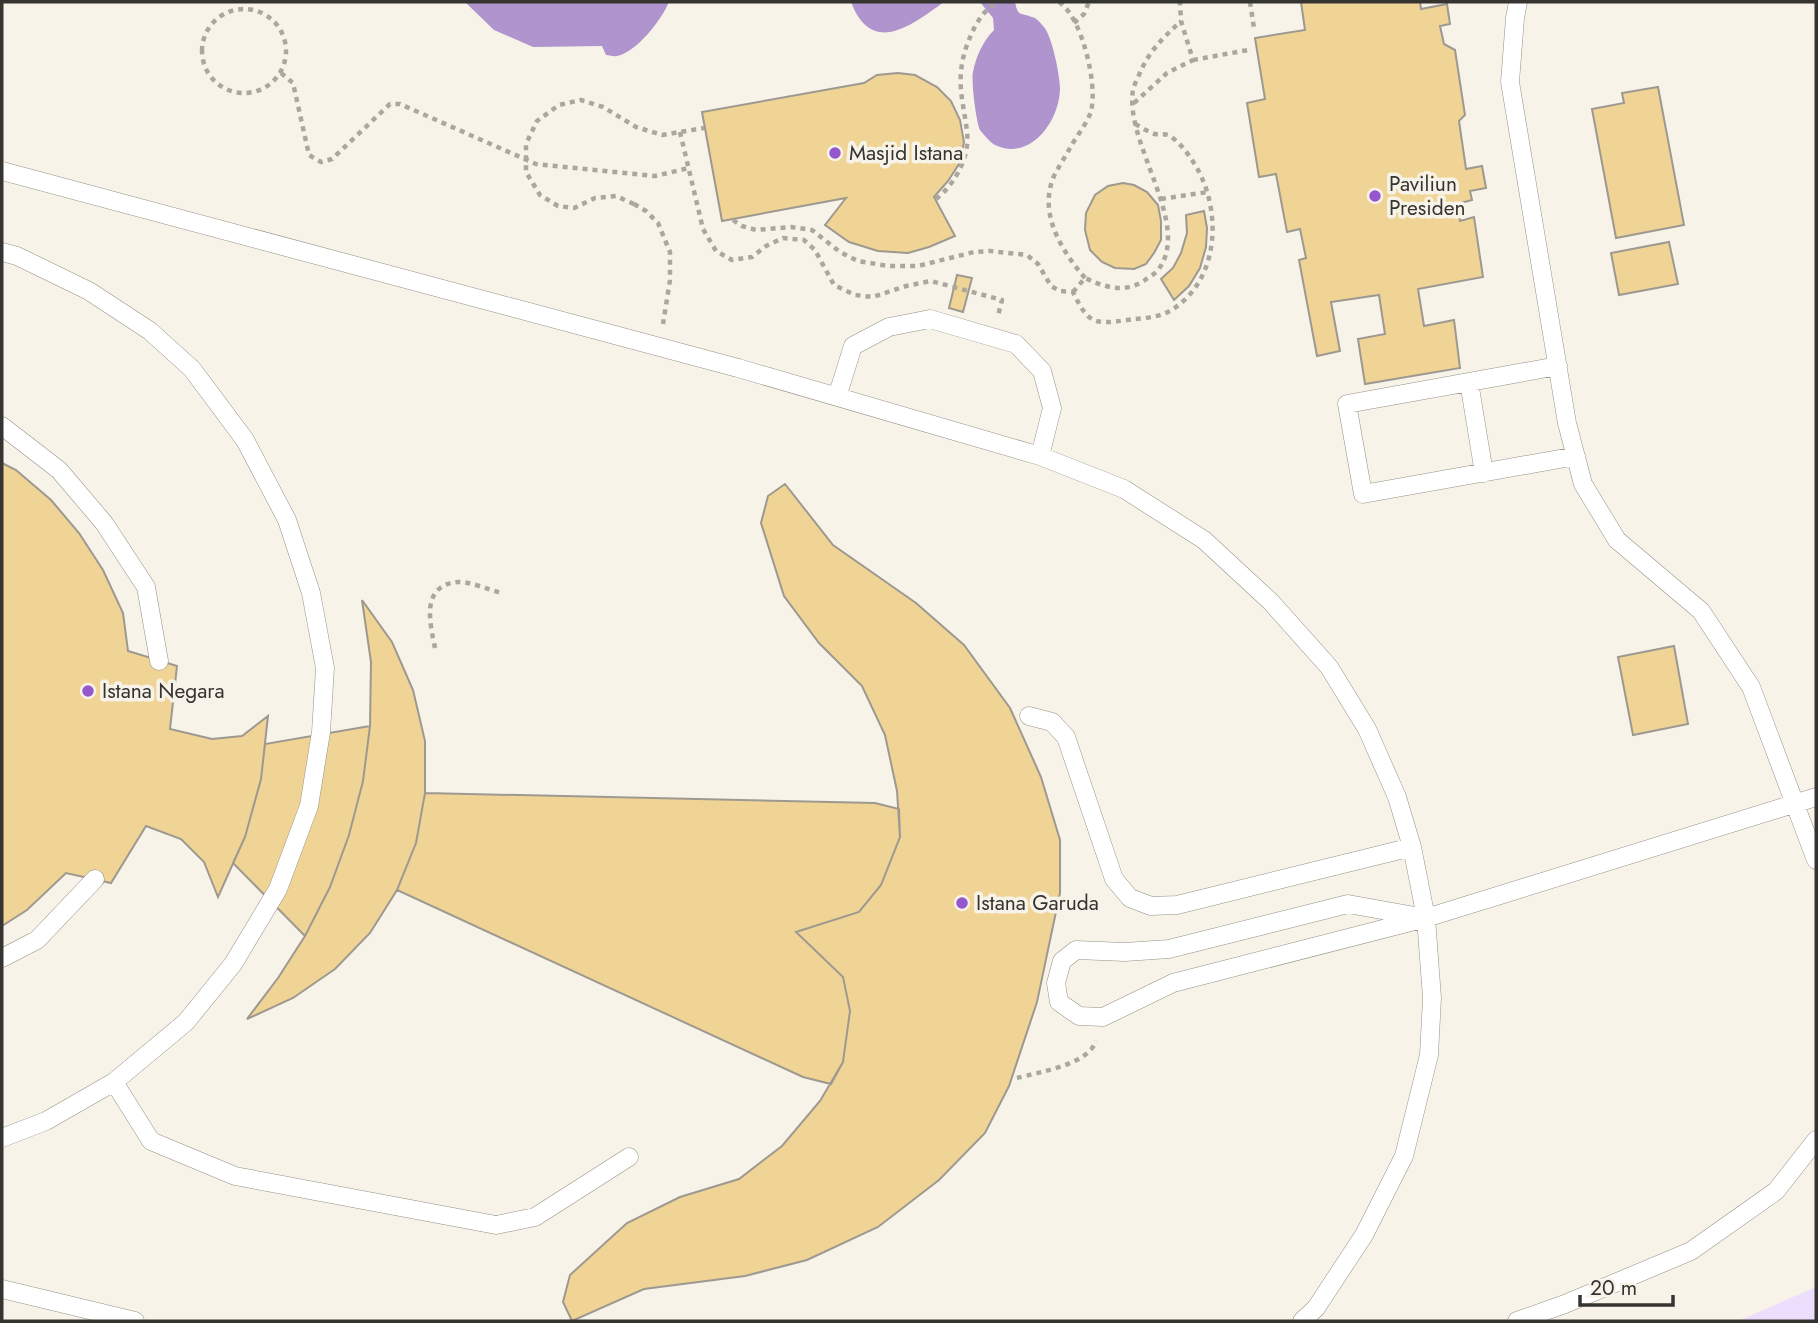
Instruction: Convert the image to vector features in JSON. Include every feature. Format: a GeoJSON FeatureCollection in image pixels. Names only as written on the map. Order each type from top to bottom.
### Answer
{"type":"FeatureCollection","features":[{"type":"Feature","properties":{"kind":"lane"},"geometry":{"type":"LineString","coordinates":[[1518,2],[1510,82],[1567,423],[1583,484],[1617,540],[1701,611],[1751,687],[1816,860]]}},
{"type":"Feature","properties":{"kind":"lane"},"geometry":{"type":"LineString","coordinates":[[2,171],[738,368],[1040,456],[1124,489],[1205,540],[1271,602],[1329,667],[1367,729],[1397,797],[1412,848],[1426,918],[1432,998],[1429,1055],[1404,1156],[1364,1236],[1316,1308],[1302,1321]]}},
{"type":"Feature","properties":{"kind":"lane"},"geometry":{"type":"LineString","coordinates":[[2,252],[89,291],[150,331],[192,369],[245,440],[286,520],[310,593],[325,668],[321,732],[309,806],[278,889],[233,964],[186,1022],[114,1082],[46,1121],[2,1138]]}},
{"type":"Feature","properties":{"kind":"lane"},"geometry":{"type":"LineString","coordinates":[[837,397],[853,346],[889,327],[930,319],[993,337],[1016,344],[1042,371],[1052,408],[1040,456]]}},
{"type":"Feature","properties":{"kind":"lane"},"geometry":{"type":"LineString","coordinates":[[1558,366],[1348,404],[1363,494],[1576,456]]}},
{"type":"Feature","properties":{"kind":"lane"},"geometry":{"type":"LineString","coordinates":[[1469,382],[1485,472]]}},
{"type":"Feature","properties":{"kind":"lane"},"geometry":{"type":"LineString","coordinates":[[2,426],[58,470],[104,523],[146,587],[159,661]]}},
{"type":"Feature","properties":{"kind":"lane"},"geometry":{"type":"LineString","coordinates":[[1029,716],[1052,722],[1066,737],[1114,879],[1130,898],[1152,906],[1177,905],[1412,848]]}},
{"type":"Feature","properties":{"kind":"lane"},"geometry":{"type":"LineString","coordinates":[[1426,918],[1348,905],[1169,949],[1125,952],[1076,950],[1062,961],[1056,983],[1059,1002],[1079,1016],[1103,1017],[1173,984],[1426,918],[1816,797]]}},
{"type":"Feature","properties":{"kind":"lane"},"geometry":{"type":"LineString","coordinates":[[2,958],[37,940],[94,880]]}},
{"type":"Feature","properties":{"kind":"lane"},"geometry":{"type":"LineString","coordinates":[[114,1082],[151,1141],[235,1176],[496,1225],[535,1217],[629,1157]]}},
{"type":"Feature","properties":{"kind":"lane"},"geometry":{"type":"LineString","coordinates":[[1517,1321],[1565,1304],[1691,1251],[1776,1191],[1816,1140]]}},
{"type":"Feature","properties":{"kind":"lane"},"geometry":{"type":"LineString","coordinates":[[2,1289],[135,1321]]}},
{"type":"Feature","properties":{"kind":"path"},"geometry":{"type":"LineString","coordinates":[[936,199],[957,176],[964,159],[968,135],[961,71],[966,47],[976,24],[989,7],[998,2]]}},
{"type":"Feature","properties":{"kind":"path"},"geometry":{"type":"LineString","coordinates":[[1059,2],[1063,4],[1082,38],[1092,87],[1091,111],[1054,178],[1049,198],[1051,221],[1069,259],[1085,278],[1103,287],[1122,288],[1141,283],[1157,271],[1166,254],[1169,233],[1161,200],[1135,124],[1133,90],[1156,44],[1181,21]]}},
{"type":"Feature","properties":{"kind":"path"},"geometry":{"type":"LineString","coordinates":[[1074,23],[1084,14],[1089,2]]}},
{"type":"Feature","properties":{"kind":"path"},"geometry":{"type":"LineString","coordinates":[[1180,2],[1181,21],[1193,60]]}},
{"type":"Feature","properties":{"kind":"path"},"geometry":{"type":"LineString","coordinates":[[1250,2],[1254,28]]}},
{"type":"Feature","properties":{"kind":"path"},"geometry":{"type":"LineString","coordinates":[[238,8],[257,10],[274,20],[284,36],[287,55],[281,73],[268,87],[250,94],[231,92],[214,83],[204,67],[201,48],[207,29],[220,15],[238,8]]}},
{"type":"Feature","properties":{"kind":"path"},"geometry":{"type":"LineString","coordinates":[[1133,104],[1167,73],[1193,60],[1248,50]]}},
{"type":"Feature","properties":{"kind":"path"},"geometry":{"type":"LineString","coordinates":[[281,73],[293,83],[309,155],[321,162],[332,159],[390,104],[400,104],[536,164],[655,176],[689,168]]}},
{"type":"Feature","properties":{"kind":"path"},"geometry":{"type":"LineString","coordinates":[[661,334],[670,280],[670,252],[658,223],[646,211],[615,197],[595,198],[574,208],[558,206],[540,195],[526,172],[526,144],[537,121],[559,104],[581,100],[603,107],[636,127],[662,135],[704,128]]}},
{"type":"Feature","properties":{"kind":"path"},"geometry":{"type":"LineString","coordinates":[[1073,292],[1090,319],[1103,324],[1161,315],[1173,310],[1190,295],[1206,271],[1213,225],[1208,192],[1198,169],[1185,149],[1168,134],[1156,134],[1135,124]]}},
{"type":"Feature","properties":{"kind":"path"},"geometry":{"type":"LineString","coordinates":[[680,132],[703,229],[716,251],[732,260],[752,257],[783,238],[804,240],[815,250],[834,285],[855,295],[873,297],[931,281],[1002,300],[993,337]]}},
{"type":"Feature","properties":{"kind":"path"},"geometry":{"type":"LineString","coordinates":[[1161,200],[1208,192]]}},
{"type":"Feature","properties":{"kind":"path"},"geometry":{"type":"LineString","coordinates":[[733,220],[756,230],[791,227],[812,230],[840,252],[858,261],[888,266],[918,266],[974,252],[1027,255],[1038,264],[1051,286],[1060,291],[1073,292]]}},
{"type":"Feature","properties":{"kind":"path"},"geometry":{"type":"LineString","coordinates":[[1073,292],[1085,278]]}},
{"type":"Feature","properties":{"kind":"path"},"geometry":{"type":"LineString","coordinates":[[435,648],[429,615],[430,602],[442,587],[459,581],[501,593]]}},
{"type":"Feature","properties":{"kind":"path"},"geometry":{"type":"LineString","coordinates":[[1017,1077],[1077,1061],[1094,1047],[1103,1017]]}},
{"type":"Feature","properties":{"kind":"shaded area"},"geometry":{"type":"Polygon","coordinates":[[[465,2],[669,2],[655,26],[640,42],[625,53],[615,56],[606,55],[602,46],[533,47],[494,30],[465,2]]]}},
{"type":"Feature","properties":{"kind":"shaded area"},"geometry":{"type":"Polygon","coordinates":[[[851,2],[944,2],[906,27],[881,32],[870,28],[860,19],[851,2]]]}},
{"type":"Feature","properties":{"kind":"shaded area"},"geometry":{"type":"Polygon","coordinates":[[[980,2],[1015,2],[1020,13],[1036,19],[1044,27],[1053,47],[1060,88],[1055,113],[1041,135],[1020,148],[1008,149],[995,145],[978,125],[973,72],[980,49],[994,30],[993,18],[980,2]]]}},
{"type":"Feature","properties":{"kind":"shaded area"},"geometry":{"type":"Polygon","coordinates":[[[1816,1287],[1816,1321],[1738,1321],[1816,1287]]]}},
{"type":"Feature","properties":{"kind":"building","name":"Paviliun Presiden"},"geometry":{"type":"Polygon","coordinates":[[[1301,2],[1420,2],[1421,9],[1447,4],[1450,24],[1440,26],[1444,44],[1455,50],[1465,115],[1459,121],[1466,169],[1482,166],[1486,188],[1470,191],[1472,200],[1457,204],[1460,221],[1474,217],[1483,277],[1418,289],[1424,326],[1454,320],[1460,368],[1365,384],[1358,339],[1385,334],[1379,295],[1331,302],[1340,351],[1317,356],[1299,260],[1306,258],[1300,229],[1287,232],[1276,174],[1259,177],[1247,103],[1265,99],[1255,38],[1305,30],[1301,2]]]}},
{"type":"Feature","properties":{"kind":"building","name":"Masjid Istana"},"geometry":{"type":"Polygon","coordinates":[[[877,75],[915,75],[937,87],[951,101],[960,120],[964,142],[959,164],[934,197],[955,236],[908,253],[878,251],[849,242],[825,225],[846,198],[722,221],[702,112],[864,83],[877,75]]]}},
{"type":"Feature","properties":{"kind":"building"},"geometry":{"type":"Polygon","coordinates":[[[1658,87],[1684,225],[1616,238],[1592,109],[1624,103],[1622,93],[1658,87]]]}},
{"type":"Feature","properties":{"kind":"building"},"geometry":{"type":"Polygon","coordinates":[[[1123,183],[1147,192],[1158,205],[1161,221],[1161,240],[1154,253],[1146,264],[1134,269],[1115,268],[1102,262],[1090,250],[1085,230],[1086,213],[1095,195],[1108,186],[1123,183]]]}},
{"type":"Feature","properties":{"kind":"building"},"geometry":{"type":"Polygon","coordinates":[[[1204,211],[1206,247],[1200,268],[1189,286],[1174,300],[1161,279],[1173,268],[1181,253],[1187,233],[1186,215],[1204,211]]]}},
{"type":"Feature","properties":{"kind":"building"},"geometry":{"type":"Polygon","coordinates":[[[1669,242],[1678,284],[1619,295],[1611,253],[1669,242]]]}},
{"type":"Feature","properties":{"kind":"building"},"geometry":{"type":"Polygon","coordinates":[[[957,275],[972,278],[963,312],[949,308],[957,275]]]}},
{"type":"Feature","properties":{"kind":"building","name":"Istana Negara"},"geometry":{"type":"Polygon","coordinates":[[[2,463],[16,470],[51,500],[79,533],[103,570],[123,613],[128,651],[177,666],[170,729],[212,739],[242,736],[268,716],[261,779],[245,837],[218,897],[204,862],[181,839],[146,826],[111,883],[66,873],[27,910],[2,926],[2,463]]]}},
{"type":"Feature","properties":{"kind":"building","name":"Istana Garuda"},"geometry":{"type":"Polygon","coordinates":[[[785,484],[833,545],[916,603],[964,645],[1010,708],[1041,777],[1060,840],[1060,893],[1037,1002],[1009,1086],[985,1133],[939,1180],[878,1227],[807,1260],[745,1276],[644,1289],[572,1321],[563,1302],[570,1275],[627,1223],[680,1197],[739,1179],[782,1146],[820,1101],[843,1062],[850,1011],[843,977],[796,932],[859,912],[881,885],[900,837],[897,791],[885,735],[862,686],[819,643],[784,596],[761,523],[768,496],[785,484]]]}},
{"type":"Feature","properties":{"kind":"building"},"geometry":{"type":"Polygon","coordinates":[[[362,600],[392,642],[413,690],[425,741],[425,793],[416,843],[397,890],[370,933],[335,969],[293,998],[247,1019],[305,936],[330,887],[349,835],[363,781],[370,726],[371,662],[362,600]]]}},
{"type":"Feature","properties":{"kind":"building"},"geometry":{"type":"Polygon","coordinates":[[[1674,646],[1688,724],[1633,735],[1618,657],[1674,646]]]}},
{"type":"Feature","properties":{"kind":"building"},"geometry":{"type":"Polygon","coordinates":[[[370,726],[363,781],[349,835],[330,887],[305,936],[233,863],[245,837],[261,779],[265,744],[370,726]]]}},
{"type":"Feature","properties":{"kind":"building"},"geometry":{"type":"Polygon","coordinates":[[[425,793],[875,803],[899,809],[900,837],[881,885],[859,912],[796,932],[843,977],[850,1011],[843,1062],[831,1084],[803,1077],[397,890],[416,843],[425,793]]]}},
{"type":"Feature","properties":{"kind":"place","name":"Masjid Istana"},"geometry":{"type":"Point","coordinates":[835,153]}},
{"type":"Feature","properties":{"kind":"place","name":"Paviliun Presiden"},"geometry":{"type":"Point","coordinates":[1375,196]}},
{"type":"Feature","properties":{"kind":"place","name":"Istana Negara"},"geometry":{"type":"Point","coordinates":[88,691]}},
{"type":"Feature","properties":{"kind":"place","name":"Istana Garuda"},"geometry":{"type":"Point","coordinates":[962,903]}}]}
